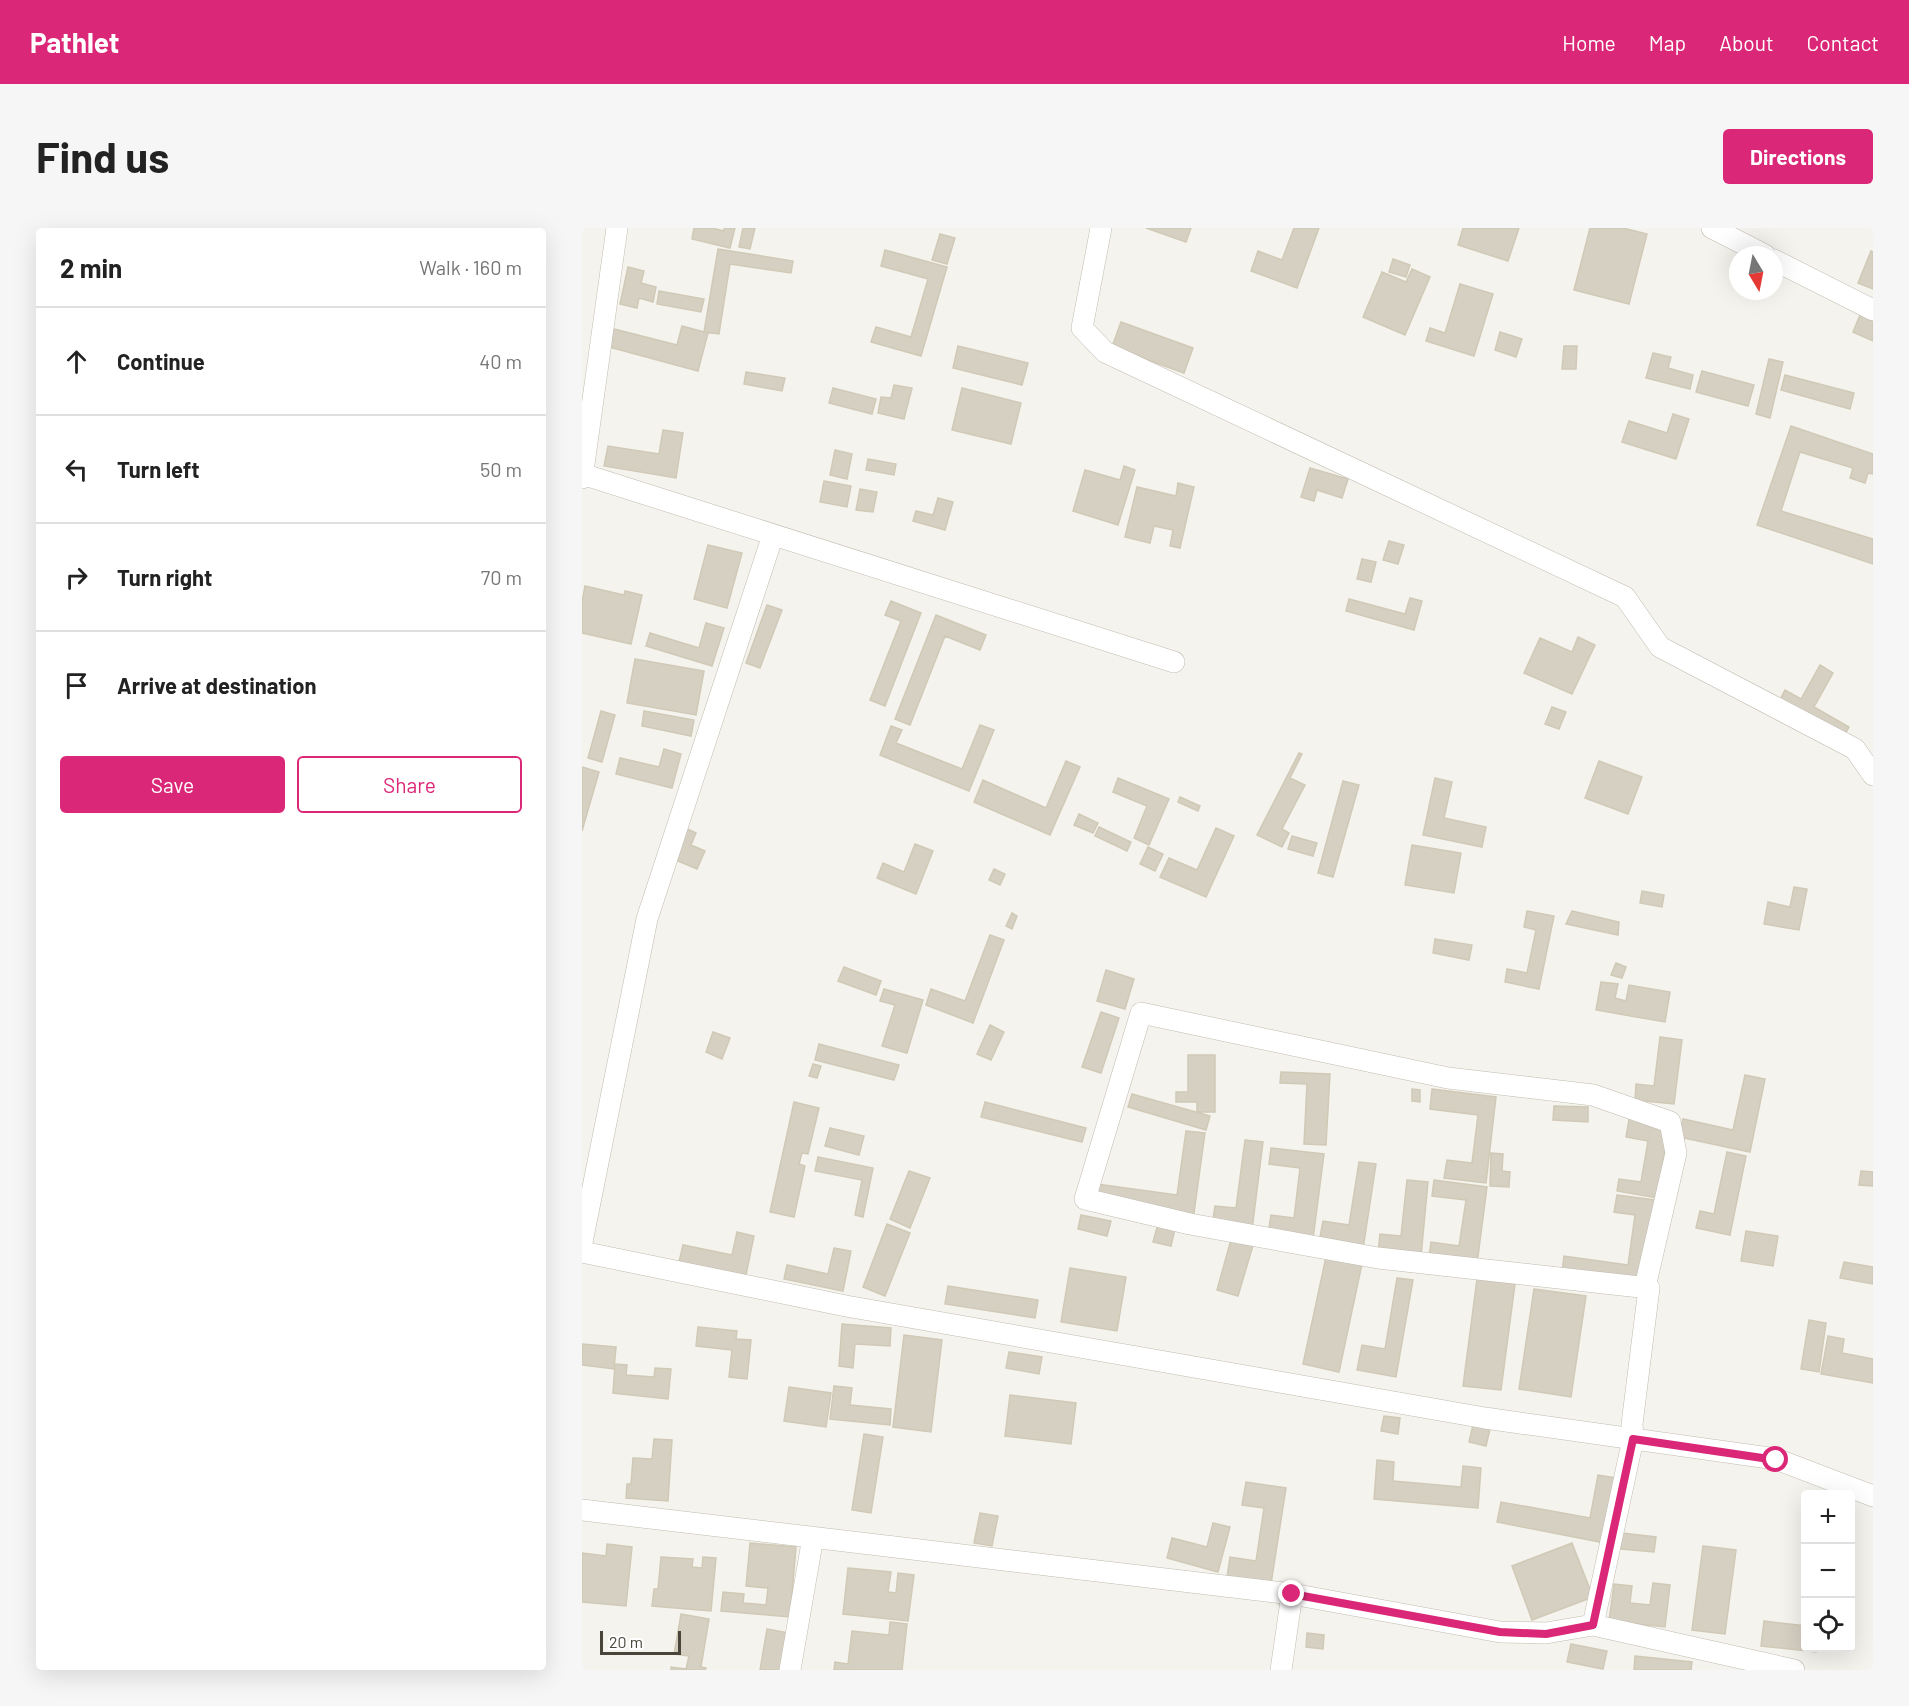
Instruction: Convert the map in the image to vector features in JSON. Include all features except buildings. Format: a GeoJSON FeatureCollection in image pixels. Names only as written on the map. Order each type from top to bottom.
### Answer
{"type":"FeatureCollection","features":[{"type":"Feature","properties":{"kind":"street"},"geometry":{"type":"LineString","coordinates":[[617,228],[582,476],[1174,662]]}},
{"type":"Feature","properties":{"kind":"street"},"geometry":{"type":"LineString","coordinates":[[1101,228],[1082,328],[1105,352],[1625,597],[1660,647],[1855,749],[1873,775]]}},
{"type":"Feature","properties":{"kind":"street"},"geometry":{"type":"LineString","coordinates":[[1712,228],[1747,246]]}},
{"type":"Feature","properties":{"kind":"street"},"geometry":{"type":"LineString","coordinates":[[1783,265],[1873,310]]}},
{"type":"Feature","properties":{"kind":"street"},"geometry":{"type":"LineString","coordinates":[[582,1242],[647,919],[773,535]]}},
{"type":"Feature","properties":{"kind":"street"},"geometry":{"type":"LineString","coordinates":[[1593,1625],[1633,1439],[1632,1424],[1649,1288],[1378,1258],[1190,1224],[1085,1199],[1141,1013],[1448,1078],[1593,1095],[1670,1122],[1676,1153],[1645,1287]]}},
{"type":"Feature","properties":{"kind":"street"},"geometry":{"type":"LineString","coordinates":[[582,1252],[857,1308],[1485,1418],[1776,1460],[1873,1496]]}},
{"type":"Feature","properties":{"kind":"street"},"geometry":{"type":"LineString","coordinates":[[582,1510],[1292,1594],[1500,1632],[1546,1634],[1593,1625],[1794,1670]]}},
{"type":"Feature","properties":{"kind":"street"},"geometry":{"type":"LineString","coordinates":[[790,1670],[813,1537]]}},
{"type":"Feature","properties":{"kind":"street"},"geometry":{"type":"LineString","coordinates":[[1281,1670],[1292,1594]]}},
{"type":"Feature","properties":{"kind":"route"},"geometry":{"type":"LineString","coordinates":[[1292,1594],[1500,1632],[1546,1634],[1593,1625],[1633,1439],[1776,1460]]}}]}
